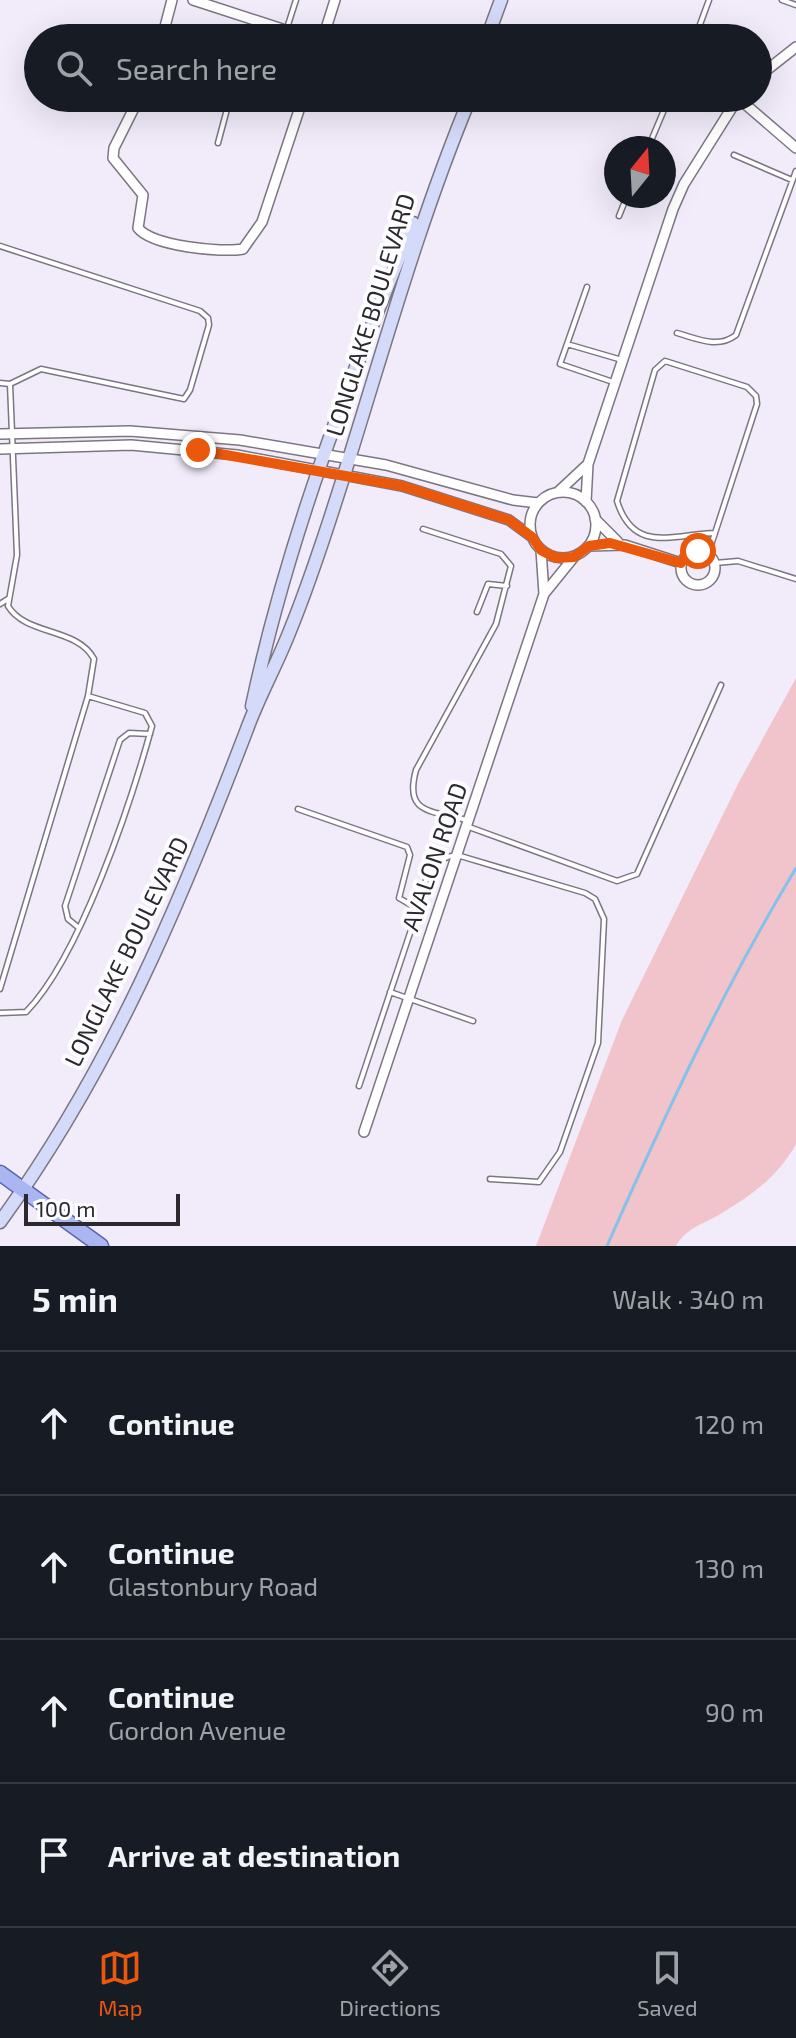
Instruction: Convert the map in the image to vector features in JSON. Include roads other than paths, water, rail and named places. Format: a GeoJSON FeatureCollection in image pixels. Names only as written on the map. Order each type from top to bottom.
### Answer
{"type":"FeatureCollection","features":[{"type":"Feature","properties":{"kind":"main road"},"geometry":{"type":"LineString","coordinates":[[495,24],[504,0]]}},
{"type":"Feature","properties":{"kind":"main road","name":"LONGLAKE BOULEVARD"},"geometry":{"type":"LineString","coordinates":[[248,725],[272,616],[325,453],[370,330],[458,112]]}},
{"type":"Feature","properties":{"kind":"main road","name":"LONGLAKE BOULEVARD"},"geometry":{"type":"LineString","coordinates":[[0,1222],[110,1046],[149,970],[207,839],[248,725],[291,630],[344,475],[412,248],[465,112]]}},
{"type":"Feature","properties":{"kind":"main road"},"geometry":{"type":"LineString","coordinates":[[0,1173],[101,1246]]}},
{"type":"Feature","properties":{"kind":"street"},"geometry":{"type":"LineString","coordinates":[[167,24],[172,0]]}},
{"type":"Feature","properties":{"kind":"street"},"geometry":{"type":"LineString","coordinates":[[193,0],[266,24]]}},
{"type":"Feature","properties":{"kind":"street"},"geometry":{"type":"LineString","coordinates":[[327,24],[335,0]]}},
{"type":"Feature","properties":{"kind":"street"},"geometry":{"type":"LineString","coordinates":[[772,66],[796,47]]}},
{"type":"Feature","properties":{"kind":"street"},"geometry":{"type":"LineString","coordinates":[[131,112],[113,158],[143,195],[138,222],[141,232],[221,253],[243,249],[262,222],[298,112]]}},
{"type":"Feature","properties":{"kind":"street"},"geometry":{"type":"LineString","coordinates":[[586,502],[588,464],[673,209],[684,184],[729,112]]}},
{"type":"Feature","properties":{"kind":"street"},"geometry":{"type":"LineString","coordinates":[[754,112],[796,148]]}},
{"type":"Feature","properties":{"kind":"street"},"geometry":{"type":"LineString","coordinates":[[0,434],[190,434],[349,457],[538,503]]}},
{"type":"Feature","properties":{"kind":"street"},"geometry":{"type":"LineString","coordinates":[[0,449],[163,446],[237,455],[402,486],[509,520],[532,537],[541,550],[556,558],[574,557],[589,546],[596,529],[595,519]]}},
{"type":"Feature","properties":{"kind":"street"},"geometry":{"type":"LineString","coordinates":[[532,537],[530,519],[538,503],[558,492],[588,464]]}},
{"type":"Feature","properties":{"kind":"street"},"geometry":{"type":"LineString","coordinates":[[558,492],[578,496],[586,502],[611,538],[681,563]]}},
{"type":"Feature","properties":{"kind":"street"},"geometry":{"type":"LineString","coordinates":[[589,546],[625,545]]}},
{"type":"Feature","properties":{"kind":"street","name":"AVALON ROAD"},"geometry":{"type":"LineString","coordinates":[[541,550],[544,594]]}},
{"type":"Feature","properties":{"kind":"street"},"geometry":{"type":"LineString","coordinates":[[692,551],[708,554],[715,563],[711,580],[695,586],[681,575],[681,563],[692,551]]}},
{"type":"Feature","properties":{"kind":"street","name":"AVALON ROAD"},"geometry":{"type":"LineString","coordinates":[[364,1132],[544,594],[574,557]]}},
{"type":"Feature","properties":{"kind":"lane"},"geometry":{"type":"LineString","coordinates":[[289,24],[296,0]]}},
{"type":"Feature","properties":{"kind":"lane"},"geometry":{"type":"LineString","coordinates":[[700,24],[709,0]]}},
{"type":"Feature","properties":{"kind":"lane"},"geometry":{"type":"LineString","coordinates":[[782,0],[796,5]]}},
{"type":"Feature","properties":{"kind":"lane"},"geometry":{"type":"LineString","coordinates":[[218,143],[226,112]]}},
{"type":"Feature","properties":{"kind":"lane"},"geometry":{"type":"LineString","coordinates":[[653,136],[663,112]]}},
{"type":"Feature","properties":{"kind":"lane"},"geometry":{"type":"LineString","coordinates":[[734,155],[792,180]]}},
{"type":"Feature","properties":{"kind":"lane"},"geometry":{"type":"LineString","coordinates":[[677,333],[712,343],[726,343],[736,335],[796,171]]}},
{"type":"Feature","properties":{"kind":"lane"},"geometry":{"type":"LineString","coordinates":[[619,216],[622,208]]}},
{"type":"Feature","properties":{"kind":"lane"},"geometry":{"type":"LineString","coordinates":[[0,246],[200,311],[208,318],[209,325],[190,390],[184,399],[41,369],[10,384],[0,383]]}},
{"type":"Feature","properties":{"kind":"lane"},"geometry":{"type":"LineString","coordinates":[[587,287],[560,364],[615,382]]}},
{"type":"Feature","properties":{"kind":"lane"},"geometry":{"type":"LineString","coordinates":[[567,344],[622,360]]}},
{"type":"Feature","properties":{"kind":"lane"},"geometry":{"type":"LineString","coordinates":[[708,554],[715,533],[756,396],[747,387],[665,361],[655,370],[617,501],[621,516],[630,526],[656,540],[715,533]]}},
{"type":"Feature","properties":{"kind":"lane"},"geometry":{"type":"LineString","coordinates":[[0,989],[94,667],[91,653],[70,638],[18,617],[8,606],[17,555],[10,384]]}},
{"type":"Feature","properties":{"kind":"lane"},"geometry":{"type":"LineString","coordinates":[[423,529],[501,554],[511,566],[496,624],[416,770],[410,792],[414,801],[423,806],[617,881],[630,878],[637,874],[721,685]]}},
{"type":"Feature","properties":{"kind":"lane"},"geometry":{"type":"LineString","coordinates":[[715,563],[738,561],[796,579]]}},
{"type":"Feature","properties":{"kind":"lane"},"geometry":{"type":"LineString","coordinates":[[477,612],[488,584],[507,586]]}},
{"type":"Feature","properties":{"kind":"lane"},"geometry":{"type":"LineString","coordinates":[[0,604],[8,599]]}},
{"type":"Feature","properties":{"kind":"lane"},"geometry":{"type":"LineString","coordinates":[[0,1013],[18,1015],[32,1006],[79,928],[150,734],[152,721],[145,713],[88,696]]}},
{"type":"Feature","properties":{"kind":"lane"},"geometry":{"type":"LineString","coordinates":[[79,928],[68,919],[65,906],[120,740],[129,733],[150,734]]}},
{"type":"Feature","properties":{"kind":"lane"},"geometry":{"type":"LineString","coordinates":[[298,809],[407,847],[410,855],[399,898],[418,909]]}},
{"type":"Feature","properties":{"kind":"lane"},"geometry":{"type":"LineString","coordinates":[[359,1086],[431,867],[442,857],[457,855],[585,893],[595,899],[604,919],[598,1043],[560,1152],[539,1182],[490,1179]]}},
{"type":"Feature","properties":{"kind":"lane"},"geometry":{"type":"LineString","coordinates":[[390,992],[473,1021]]}},
{"type":"Feature","properties":{"kind":"waterway"},"geometry":{"type":"LineString","coordinates":[[607,1246],[696,1054],[796,868]]}}]}
